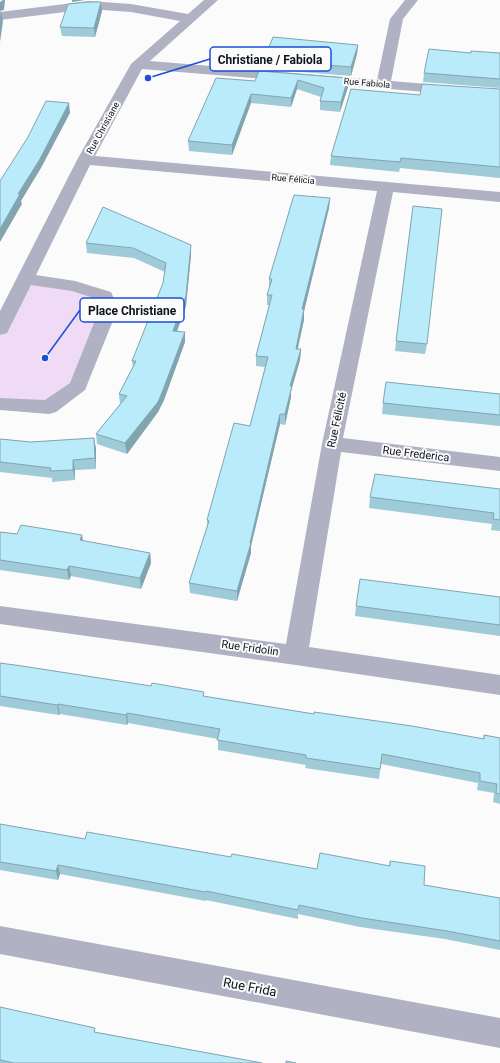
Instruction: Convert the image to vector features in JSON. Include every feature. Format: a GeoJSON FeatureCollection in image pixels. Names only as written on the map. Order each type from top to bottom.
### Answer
{"type":"FeatureCollection","features":[{"type":"Feature","properties":{"kind":"street","name":"Rue Christiane"},"geometry":{"type":"LineString","coordinates":[[0,330],[85,160],[138,64],[212,0]]}},
{"type":"Feature","properties":{"kind":"street"},"geometry":{"type":"LineString","coordinates":[[383,84],[397,19],[412,0]]}},
{"type":"Feature","properties":{"kind":"street"},"geometry":{"type":"LineString","coordinates":[[0,16],[42,5],[89,5],[131,8],[190,19]]}},
{"type":"Feature","properties":{"kind":"street","name":"Rue Fabiola"},"geometry":{"type":"LineString","coordinates":[[138,64],[500,94]]}},
{"type":"Feature","properties":{"kind":"street","name":"Rue Félicia"},"geometry":{"type":"LineString","coordinates":[[85,160],[500,197]]}},
{"type":"Feature","properties":{"kind":"street","name":"Rue Félicité"},"geometry":{"type":"LineString","coordinates":[[296,655],[332,444],[386,187]]}},
{"type":"Feature","properties":{"kind":"street"},"geometry":{"type":"LineString","coordinates":[[0,404],[49,407],[78,386],[109,308],[105,296],[75,286],[25,279]]}},
{"type":"Feature","properties":{"kind":"street","name":"Rue Frederica"},"geometry":{"type":"LineString","coordinates":[[332,444],[500,464]]}},
{"type":"Feature","properties":{"kind":"street","name":"Rue Fridolin"},"geometry":{"type":"LineString","coordinates":[[0,615],[296,655],[500,685]]}},
{"type":"Feature","properties":{"kind":"street","name":"Rue Frida"},"geometry":{"type":"LineString","coordinates":[[0,940],[500,1033]]}},
{"type":"Feature","properties":{"kind":"shaded area"},"geometry":{"type":"Polygon","coordinates":[[[25,279],[105,296],[78,386],[49,407],[0,404],[0,329],[25,279]]]}},
{"type":"Feature","properties":{"kind":"building"},"geometry":{"type":"Polygon","coordinates":[[[101,2],[94,28],[60,27],[68,4],[101,2]]]}},
{"type":"Feature","properties":{"kind":"building"},"geometry":{"type":"Polygon","coordinates":[[[273,37],[358,45],[351,67],[264,60],[273,37]]]}},
{"type":"Feature","properties":{"kind":"building"},"geometry":{"type":"Polygon","coordinates":[[[429,49],[471,53],[471,51],[500,53],[500,79],[424,73],[429,49]]]}},
{"type":"Feature","properties":{"kind":"building"},"geometry":{"type":"Polygon","coordinates":[[[259,71],[348,78],[341,102],[320,101],[324,88],[298,80],[291,98],[251,94],[232,145],[188,141],[216,78],[255,81],[259,71]]]}},
{"type":"Feature","properties":{"kind":"building"},"geometry":{"type":"Polygon","coordinates":[[[422,84],[500,89],[500,167],[401,158],[400,162],[331,156],[351,89],[420,95],[422,84]]]}},
{"type":"Feature","properties":{"kind":"building"},"geometry":{"type":"Polygon","coordinates":[[[46,101],[69,103],[40,159],[18,194],[20,194],[0,229],[0,181],[28,137],[46,101]]]}},
{"type":"Feature","properties":{"kind":"building"},"geometry":{"type":"Polygon","coordinates":[[[294,195],[330,198],[302,309],[304,309],[296,349],[301,349],[290,386],[292,386],[285,414],[280,414],[251,543],[237,591],[189,583],[209,521],[207,520],[234,423],[250,426],[268,357],[256,356],[272,295],[267,295],[272,279],[269,279],[294,195]]]}},
{"type":"Feature","properties":{"kind":"building"},"geometry":{"type":"Polygon","coordinates":[[[413,206],[442,209],[427,344],[396,341],[413,206]]]}},
{"type":"Feature","properties":{"kind":"building"},"geometry":{"type":"Polygon","coordinates":[[[103,207],[191,245],[186,296],[173,331],[185,332],[158,402],[125,443],[96,434],[127,396],[119,394],[136,361],[132,361],[163,283],[166,263],[133,248],[86,243],[103,207]]]}},
{"type":"Feature","properties":{"kind":"building"},"geometry":{"type":"Polygon","coordinates":[[[386,382],[500,394],[500,415],[383,403],[386,382]]]}},
{"type":"Feature","properties":{"kind":"building"},"geometry":{"type":"Polygon","coordinates":[[[94,438],[95,458],[73,460],[73,470],[50,471],[51,468],[0,462],[0,439],[31,442],[94,438]]]}},
{"type":"Feature","properties":{"kind":"building"},"geometry":{"type":"Polygon","coordinates":[[[375,474],[500,489],[500,520],[493,519],[494,513],[370,497],[375,474]]]}},
{"type":"Feature","properties":{"kind":"building"},"geometry":{"type":"Polygon","coordinates":[[[21,525],[82,535],[80,540],[150,553],[140,578],[69,566],[67,570],[0,560],[0,532],[17,534],[21,525]]]}},
{"type":"Feature","properties":{"kind":"building"},"geometry":{"type":"Polygon","coordinates":[[[360,579],[500,597],[500,625],[356,606],[360,579]]]}},
{"type":"Feature","properties":{"kind":"building"},"geometry":{"type":"Polygon","coordinates":[[[0,663],[151,686],[152,683],[204,692],[203,696],[314,714],[314,712],[412,726],[484,739],[484,735],[500,738],[500,794],[496,793],[497,784],[480,781],[480,773],[382,754],[380,769],[306,758],[306,755],[217,740],[220,729],[127,713],[126,715],[0,696],[0,663]]]}},
{"type":"Feature","properties":{"kind":"building"},"geometry":{"type":"Polygon","coordinates":[[[0,824],[85,839],[87,832],[231,857],[232,854],[317,869],[320,853],[390,866],[390,861],[425,866],[424,885],[500,898],[500,941],[362,918],[299,905],[298,910],[206,891],[58,865],[56,871],[0,862],[0,824]]]}},
{"type":"Feature","properties":{"kind":"building"},"geometry":{"type":"Polygon","coordinates":[[[0,1007],[95,1028],[94,1032],[262,1063],[14,1063],[0,1060],[0,1007]]]}},
{"type":"Feature","properties":{"kind":"place","name":"Christiane / Fabiola"},"geometry":{"type":"Point","coordinates":[148,78]}},
{"type":"Feature","properties":{"kind":"place","name":"Place Christiane"},"geometry":{"type":"Point","coordinates":[45,358]}}]}
